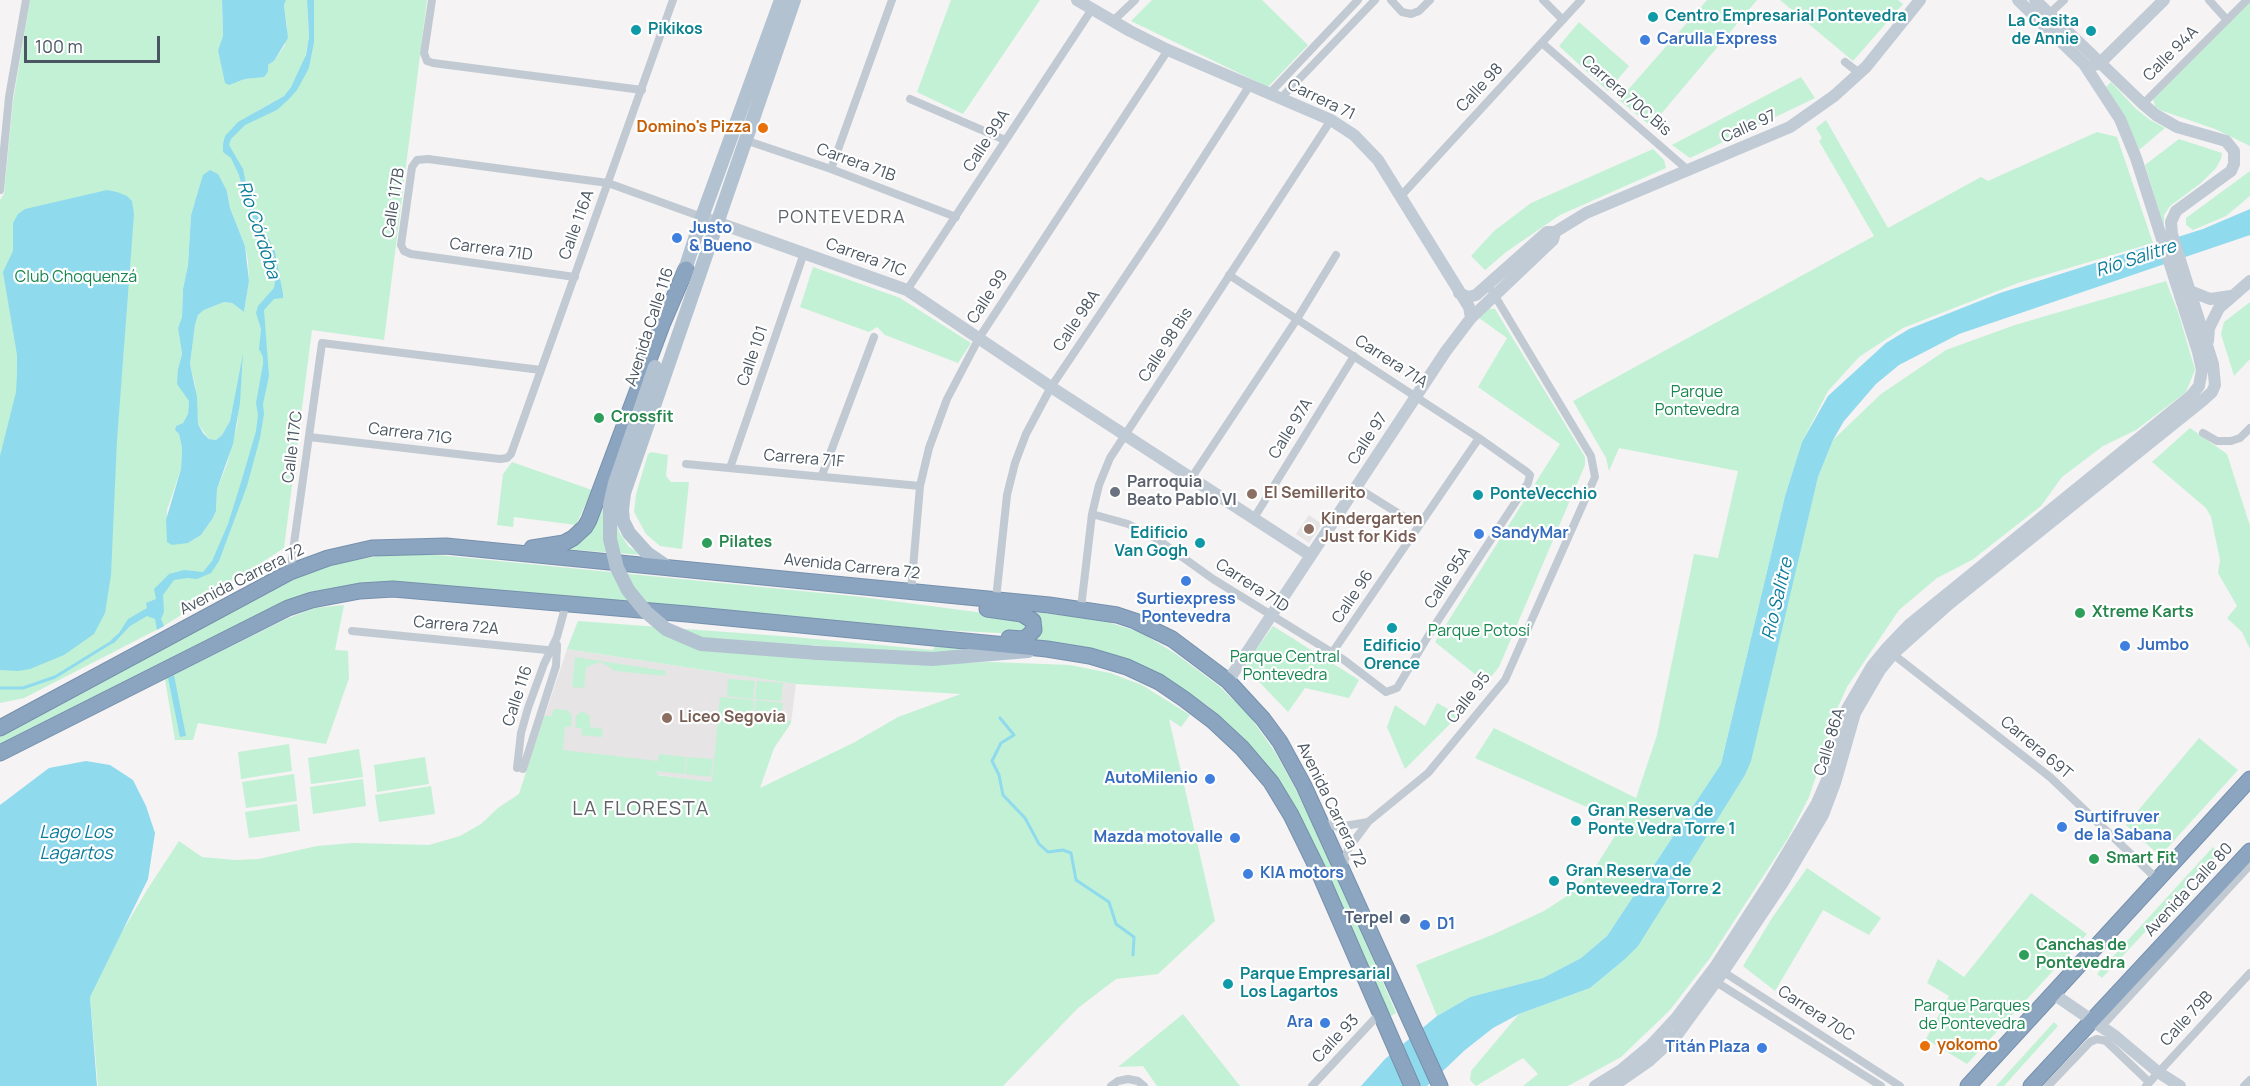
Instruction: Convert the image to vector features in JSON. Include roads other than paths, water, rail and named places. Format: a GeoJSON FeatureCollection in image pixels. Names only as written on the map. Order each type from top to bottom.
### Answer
{"type":"FeatureCollection","features":[{"type":"Feature","properties":{"kind":"highway"},"geometry":{"type":"LineString","coordinates":[[500,551],[564,543],[585,527],[593,513],[662,325],[686,269]]}},
{"type":"Feature","properties":{"kind":"highway","name":"Avenida Carrera 72"},"geometry":{"type":"LineString","coordinates":[[0,728],[290,572],[350,553],[395,546],[446,546],[666,566],[1081,608],[1117,615],[1150,628],[1180,644],[1228,681],[1263,719],[1280,742],[1321,822],[1440,1086]]}},
{"type":"Feature","properties":{"kind":"highway"},"geometry":{"type":"LineString","coordinates":[[0,753],[288,608],[312,600],[360,591],[393,589],[945,639],[1047,650],[1110,661],[1159,682],[1213,721],[1257,763],[1271,782],[1291,815],[1412,1086]]}},
{"type":"Feature","properties":{"kind":"highway"},"geometry":{"type":"LineString","coordinates":[[911,592],[966,607],[1022,614],[1029,617],[1034,626],[1031,634],[1023,639],[993,636],[945,639]]}},
{"type":"Feature","properties":{"kind":"highway","name":"Avenida Calle 80"},"geometry":{"type":"LineString","coordinates":[[1968,1086],[2250,779]]}},
{"type":"Feature","properties":{"kind":"highway","name":"Avenida Calle 80"},"geometry":{"type":"LineString","coordinates":[[2031,1086],[2097,1029],[2250,851]]}},
{"type":"Feature","properties":{"kind":"main road","name":"Avenida Calle 116"},"geometry":{"type":"LineString","coordinates":[[781,0],[702,217],[655,367],[615,483],[610,505],[609,532],[617,568],[628,590],[645,612],[666,629],[701,644],[932,659],[1047,650]]}},
{"type":"Feature","properties":{"kind":"main road","name":"Avenida Calle 116"},"geometry":{"type":"LineString","coordinates":[[666,566],[647,552],[629,533],[623,521],[623,500],[794,0]]}},
{"type":"Feature","properties":{"kind":"street"},"geometry":{"type":"LineString","coordinates":[[0,190],[9,97],[26,0]]}},
{"type":"Feature","properties":{"kind":"street"},"geometry":{"type":"LineString","coordinates":[[432,0],[424,54],[427,61],[642,90]]}},
{"type":"Feature","properties":{"kind":"street","name":"Calle 116A"},"geometry":{"type":"LineString","coordinates":[[507,458],[514,449],[673,0]]}},
{"type":"Feature","properties":{"kind":"street"},"geometry":{"type":"LineString","coordinates":[[831,169],[892,0]]}},
{"type":"Feature","properties":{"kind":"street","name":"Carrera 71"},"geometry":{"type":"LineString","coordinates":[[1077,0],[1168,50],[1331,120],[1364,144],[1378,160],[1469,307],[1471,318]]}},
{"type":"Feature","properties":{"kind":"street"},"geometry":{"type":"LineString","coordinates":[[1113,21],[1135,0]]}},
{"type":"Feature","properties":{"kind":"street"},"geometry":{"type":"LineString","coordinates":[[1276,96],[1358,0]]}},
{"type":"Feature","properties":{"kind":"street"},"geometry":{"type":"LineString","coordinates":[[1276,96],[1374,0]]}},
{"type":"Feature","properties":{"kind":"street"},"geometry":{"type":"LineString","coordinates":[[1390,0],[1402,12],[1411,14],[1419,11],[1430,0]]}},
{"type":"Feature","properties":{"kind":"street"},"geometry":{"type":"LineString","coordinates":[[1544,0],[1563,20]]}},
{"type":"Feature","properties":{"kind":"street","name":"Calle 98"},"geometry":{"type":"LineString","coordinates":[[1400,197],[1581,0]]}},
{"type":"Feature","properties":{"kind":"street","name":"Calle 97"},"geometry":{"type":"LineString","coordinates":[[1459,293],[1472,298],[1491,289],[1552,240],[1555,231],[1586,213],[1791,127],[1815,111],[1859,73],[1920,0]]}},
{"type":"Feature","properties":{"kind":"street"},"geometry":{"type":"LineString","coordinates":[[2018,0],[2084,64],[2120,119],[2167,235],[2187,301],[2194,306],[2219,308]]}},
{"type":"Feature","properties":{"kind":"street"},"geometry":{"type":"LineString","coordinates":[[2035,0],[2156,115],[2177,127],[2226,141],[2234,152],[2234,164],[2231,171],[2173,216],[2167,235]]}},
{"type":"Feature","properties":{"kind":"street"},"geometry":{"type":"LineString","coordinates":[[2049,14],[2064,0]]}},
{"type":"Feature","properties":{"kind":"street"},"geometry":{"type":"LineString","coordinates":[[2084,64],[2100,63],[2164,0]]}},
{"type":"Feature","properties":{"kind":"street"},"geometry":{"type":"LineString","coordinates":[[2209,0],[2227,20]]}},
{"type":"Feature","properties":{"kind":"street","name":"Calle 94A"},"geometry":{"type":"LineString","coordinates":[[2143,104],[2247,0]]}},
{"type":"Feature","properties":{"kind":"street","name":"Calle 99A"},"geometry":{"type":"LineString","coordinates":[[907,290],[1092,9]]}},
{"type":"Feature","properties":{"kind":"street","name":"Carrera 70C Bis"},"geometry":{"type":"LineString","coordinates":[[1542,43],[1689,171]]}},
{"type":"Feature","properties":{"kind":"street","name":"Calle 99"},"geometry":{"type":"LineString","coordinates":[[911,592],[921,486],[937,422],[963,364],[1168,50]]}},
{"type":"Feature","properties":{"kind":"street"},"geometry":{"type":"LineString","coordinates":[[1845,62],[1859,73]]}},
{"type":"Feature","properties":{"kind":"street","name":"Calle 98A"},"geometry":{"type":"LineString","coordinates":[[996,599],[1006,495],[1026,434],[1051,387],[1158,228],[1250,85]]}},
{"type":"Feature","properties":{"kind":"street"},"geometry":{"type":"LineString","coordinates":[[910,99],[1005,140]]}},
{"type":"Feature","properties":{"kind":"street","name":"Calle 98 Bis"},"geometry":{"type":"LineString","coordinates":[[1081,608],[1092,514],[1099,485],[1110,458],[1331,120]]}},
{"type":"Feature","properties":{"kind":"street","name":"Carrera 71B"},"geometry":{"type":"LineString","coordinates":[[745,140],[831,169],[956,217]]}},
{"type":"Feature","properties":{"kind":"street","name":"Carrera 71C"},"geometry":{"type":"LineString","coordinates":[[417,160],[428,159],[608,183],[907,290],[1051,387],[1310,555]]}},
{"type":"Feature","properties":{"kind":"street","name":"Calle 117B"},"geometry":{"type":"LineString","coordinates":[[404,251],[401,245],[410,178],[412,167],[417,160]]}},
{"type":"Feature","properties":{"kind":"street","name":"Carrera 71D"},"geometry":{"type":"LineString","coordinates":[[404,251],[411,254],[575,277]]}},
{"type":"Feature","properties":{"kind":"street","name":"Calle 101"},"geometry":{"type":"LineString","coordinates":[[730,468],[804,253]]}},
{"type":"Feature","properties":{"kind":"street"},"geometry":{"type":"LineString","coordinates":[[1192,477],[1297,320],[1336,255]]}},
{"type":"Feature","properties":{"kind":"street","name":"Carrera 71A"},"geometry":{"type":"LineString","coordinates":[[1229,275],[1479,438],[1527,472],[1530,480]]}},
{"type":"Feature","properties":{"kind":"street"},"geometry":{"type":"LineString","coordinates":[[2207,346],[2209,328],[2219,308],[2250,281]]}},
{"type":"Feature","properties":{"kind":"street"},"geometry":{"type":"LineString","coordinates":[[2182,283],[2210,299],[2232,295]]}},
{"type":"Feature","properties":{"kind":"street","name":"Calle 86A"},"geometry":{"type":"LineString","coordinates":[[1613,1086],[1661,1051],[1682,1028],[1716,974],[1782,884],[1823,815],[1835,783],[1855,713],[1890,651],[1909,625],[2191,396],[2199,386],[2202,370],[2182,283]]}},
{"type":"Feature","properties":{"kind":"street","name":"Calle 97"},"geometry":{"type":"LineString","coordinates":[[1228,681],[1446,351],[1491,289]]}},
{"type":"Feature","properties":{"kind":"street","name":"Calle 95"},"geometry":{"type":"LineString","coordinates":[[1342,870],[1348,849],[1368,822],[1428,773],[1505,680],[1595,477],[1591,456],[1491,289]]}},
{"type":"Feature","properties":{"kind":"street"},"geometry":{"type":"LineString","coordinates":[[2194,306],[2207,346]]}},
{"type":"Feature","properties":{"kind":"street"},"geometry":{"type":"LineString","coordinates":[[822,476],[874,337]]}},
{"type":"Feature","properties":{"kind":"street","name":"Calle 117C"},"geometry":{"type":"LineString","coordinates":[[290,572],[322,343],[541,370]]}},
{"type":"Feature","properties":{"kind":"street","name":"Calle 86A"},"geometry":{"type":"LineString","coordinates":[[1890,651],[2212,392],[2215,385],[2214,363],[2207,346]]}},
{"type":"Feature","properties":{"kind":"street","name":"Calle 97A"},"geometry":{"type":"LineString","coordinates":[[1254,518],[1354,356]]}},
{"type":"Feature","properties":{"kind":"street"},"geometry":{"type":"LineString","coordinates":[[2203,434],[2217,441],[2231,441],[2240,438],[2250,428]]}},
{"type":"Feature","properties":{"kind":"street","name":"Carrera 71G"},"geometry":{"type":"LineString","coordinates":[[309,437],[507,458]]}},
{"type":"Feature","properties":{"kind":"street","name":"Calle 96"},"geometry":{"type":"LineString","coordinates":[[1332,653],[1479,438]]}},
{"type":"Feature","properties":{"kind":"street","name":"Carrera 71F"},"geometry":{"type":"LineString","coordinates":[[686,464],[921,486]]}},
{"type":"Feature","properties":{"kind":"street","name":"Calle 95A"},"geometry":{"type":"LineString","coordinates":[[1391,691],[1397,688],[1433,628],[1530,480]]}},
{"type":"Feature","properties":{"kind":"street"},"geometry":{"type":"LineString","coordinates":[[1356,487],[1404,517]]}},
{"type":"Feature","properties":{"kind":"street","name":"Carrera 71D"},"geometry":{"type":"LineString","coordinates":[[1092,514],[1128,524],[1157,539],[1213,579],[1332,653],[1384,691],[1391,691]]}},
{"type":"Feature","properties":{"kind":"street"},"geometry":{"type":"LineString","coordinates":[[294,555],[308,566]]}},
{"type":"Feature","properties":{"kind":"street","name":"Calle 116"},"geometry":{"type":"LineString","coordinates":[[554,651],[543,664],[521,734],[520,768],[556,666],[554,651],[566,604]]}},
{"type":"Feature","properties":{"kind":"street","name":"Carrera 72A"},"geometry":{"type":"LineString","coordinates":[[352,631],[554,651]]}},
{"type":"Feature","properties":{"kind":"street","name":"Carrera 69T"},"geometry":{"type":"LineString","coordinates":[[1890,651],[2050,777],[2158,880]]}},
{"type":"Feature","properties":{"kind":"street","name":"Calle 95"},"geometry":{"type":"LineString","coordinates":[[1321,822],[1339,827],[1368,822]]}},
{"type":"Feature","properties":{"kind":"street"},"geometry":{"type":"LineString","coordinates":[[2048,1086],[2090,1042],[2097,1029],[2250,865]]}},
{"type":"Feature","properties":{"kind":"street","name":"Calle 79B"},"geometry":{"type":"LineString","coordinates":[[2147,1084],[2250,973]]}},
{"type":"Feature","properties":{"kind":"street","name":"Calle 86A"},"geometry":{"type":"LineString","coordinates":[[1595,1086],[1621,1070],[1651,1045],[1716,974]]}},
{"type":"Feature","properties":{"kind":"street","name":"Carrera 70C"},"geometry":{"type":"LineString","coordinates":[[1716,974],[1881,1086]]}},
{"type":"Feature","properties":{"kind":"street","name":"Carrera 70C"},"geometry":{"type":"LineString","coordinates":[[1716,974],[1900,1086]]}},
{"type":"Feature","properties":{"kind":"street"},"geometry":{"type":"LineString","coordinates":[[2052,993],[2097,1029],[2180,1086]]}},
{"type":"Feature","properties":{"kind":"street","name":"Calle 93"},"geometry":{"type":"LineString","coordinates":[[1312,1086],[1380,1013]]}},
{"type":"Feature","properties":{"kind":"street"},"geometry":{"type":"LineString","coordinates":[[2097,1029],[2147,1084]]}},
{"type":"Feature","properties":{"kind":"street"},"geometry":{"type":"LineString","coordinates":[[1111,1086],[1118,1081],[1132,1079],[1143,1086]]}},
{"type":"Feature","properties":{"kind":"street"},"geometry":{"type":"LineString","coordinates":[[2244,1086],[2250,1080]]}},
{"type":"Feature","properties":{"kind":"water"},"geometry":{"type":"Polygon","coordinates":[[[222,0],[286,0],[284,5],[288,38],[274,61],[268,65],[268,72],[264,77],[245,79],[229,85],[225,83],[218,50],[223,36],[222,0]]]}},
{"type":"Feature","properties":{"kind":"water"},"geometry":{"type":"Polygon","coordinates":[[[307,0],[314,0],[314,43],[309,68],[297,90],[289,99],[277,110],[245,125],[231,139],[229,145],[243,169],[249,198],[275,252],[283,294],[283,298],[274,299],[264,310],[269,376],[263,404],[264,414],[260,438],[247,486],[219,561],[211,573],[197,579],[174,580],[163,595],[164,612],[161,619],[164,626],[157,630],[155,619],[147,616],[130,626],[113,644],[111,640],[119,633],[128,619],[147,608],[146,603],[156,599],[154,589],[169,574],[184,570],[203,572],[212,561],[228,524],[242,479],[256,431],[258,415],[256,403],[263,364],[263,357],[259,349],[261,329],[256,313],[258,306],[274,288],[275,282],[266,243],[248,208],[239,175],[231,158],[223,152],[223,144],[225,136],[238,122],[284,96],[291,87],[306,55],[309,36],[307,0]]]}},
{"type":"Feature","properties":{"kind":"water"},"geometry":{"type":"Polygon","coordinates":[[[210,170],[218,174],[227,191],[230,208],[245,246],[249,281],[244,312],[232,303],[224,302],[198,315],[190,364],[197,397],[198,424],[203,433],[209,439],[216,440],[222,435],[230,421],[243,354],[240,403],[233,444],[217,489],[216,511],[213,518],[201,535],[188,543],[172,545],[167,542],[166,520],[181,469],[182,448],[179,434],[175,430],[188,414],[189,401],[177,384],[182,354],[178,328],[182,317],[183,289],[188,265],[191,215],[203,175],[210,170]]]}},
{"type":"Feature","properties":{"kind":"water","name":"Club Choquenzá"},"geometry":{"type":"Polygon","coordinates":[[[107,190],[127,196],[132,201],[134,214],[117,440],[111,575],[105,613],[94,634],[64,655],[30,669],[0,670],[0,456],[16,392],[17,375],[17,355],[3,272],[13,251],[13,223],[18,214],[25,209],[107,190]]]}},
{"type":"Feature","properties":{"kind":"water","name":"Río Salitre"},"geometry":{"type":"Polygon","coordinates":[[[2250,209],[2250,235],[1959,334],[1899,365],[1876,384],[1844,421],[1833,440],[1818,477],[1751,761],[1745,775],[1638,946],[1590,988],[1519,1014],[1493,1028],[1465,1050],[1427,1086],[1361,1086],[1385,1059],[1437,1016],[1470,997],[1543,978],[1581,958],[1607,936],[1721,764],[1785,496],[1802,442],[1828,396],[1886,343],[1909,329],[2000,293],[2203,229],[2250,209]]]}},
{"type":"Feature","properties":{"kind":"water"},"geometry":{"type":"Polygon","coordinates":[[[174,675],[186,736],[180,737],[168,678],[174,675]]]}},
{"type":"Feature","properties":{"kind":"water","name":"Lago Los Lagartos"},"geometry":{"type":"Polygon","coordinates":[[[86,761],[110,765],[133,780],[146,806],[155,833],[148,879],[90,997],[97,1086],[0,1086],[0,805],[49,768],[86,761]]]}},
{"type":"Feature","properties":{"kind":"waterway"},"geometry":{"type":"LineString","coordinates":[[0,688],[23,688],[55,677],[115,640]]}},
{"type":"Feature","properties":{"kind":"waterway"},"geometry":{"type":"LineString","coordinates":[[1000,718],[1014,735],[1001,743],[992,761],[999,775],[1003,795],[1025,818],[1039,844],[1048,852],[1063,850],[1071,853],[1076,880],[1109,902],[1116,924],[1134,937],[1133,955]]}},
{"type":"Feature","properties":{"kind":"place","name":"Centro Empresarial Pontevedra"},"geometry":{"type":"Point","coordinates":[1653,17]}},
{"type":"Feature","properties":{"kind":"place","name":"Pikikos"},"geometry":{"type":"Point","coordinates":[636,30]}},
{"type":"Feature","properties":{"kind":"place","name":"La Casita de Annie"},"geometry":{"type":"Point","coordinates":[2091,31]}},
{"type":"Feature","properties":{"kind":"place","name":"Carulla Express"},"geometry":{"type":"Point","coordinates":[1645,40]}},
{"type":"Feature","properties":{"kind":"place","name":"Domino's Pizza"},"geometry":{"type":"Point","coordinates":[763,128]}},
{"type":"Feature","properties":{"kind":"place","name":"Justo & Bueno"},"geometry":{"type":"Point","coordinates":[677,238]}},
{"type":"Feature","properties":{"kind":"place","name":"Crossfit"},"geometry":{"type":"Point","coordinates":[599,418]}},
{"type":"Feature","properties":{"kind":"place","name":"Parroquia Beato Pablo VI"},"geometry":{"type":"Point","coordinates":[1115,492]}},
{"type":"Feature","properties":{"kind":"place","name":"El Semillerito"},"geometry":{"type":"Point","coordinates":[1252,494]}},
{"type":"Feature","properties":{"kind":"place","name":"PonteVecchio"},"geometry":{"type":"Point","coordinates":[1478,495]}},
{"type":"Feature","properties":{"kind":"place","name":"Kindergarten Just for Kids"},"geometry":{"type":"Point","coordinates":[1309,529]}},
{"type":"Feature","properties":{"kind":"place","name":"SandyMar"},"geometry":{"type":"Point","coordinates":[1479,534]}},
{"type":"Feature","properties":{"kind":"place","name":"Pilates"},"geometry":{"type":"Point","coordinates":[707,543]}},
{"type":"Feature","properties":{"kind":"place","name":"Edificio Van Gogh"},"geometry":{"type":"Point","coordinates":[1200,543]}},
{"type":"Feature","properties":{"kind":"place","name":"Surtiexpress Pontevedra"},"geometry":{"type":"Point","coordinates":[1186,581]}},
{"type":"Feature","properties":{"kind":"place","name":"Xtreme Karts"},"geometry":{"type":"Point","coordinates":[2080,613]}},
{"type":"Feature","properties":{"kind":"place","name":"Edificio Orence"},"geometry":{"type":"Point","coordinates":[1392,628]}},
{"type":"Feature","properties":{"kind":"place","name":"Jumbo"},"geometry":{"type":"Point","coordinates":[2125,646]}},
{"type":"Feature","properties":{"kind":"place","name":"Liceo Segovia"},"geometry":{"type":"Point","coordinates":[667,718]}},
{"type":"Feature","properties":{"kind":"place","name":"AutoMilenio"},"geometry":{"type":"Point","coordinates":[1210,779]}},
{"type":"Feature","properties":{"kind":"place","name":"Gran Reserva de Ponte Vedra Torre 1"},"geometry":{"type":"Point","coordinates":[1576,821]}},
{"type":"Feature","properties":{"kind":"place","name":"Surtifruver de la Sabana"},"geometry":{"type":"Point","coordinates":[2062,827]}},
{"type":"Feature","properties":{"kind":"place","name":"Mazda motovalle"},"geometry":{"type":"Point","coordinates":[1235,838]}},
{"type":"Feature","properties":{"kind":"place","name":"Smart Fit"},"geometry":{"type":"Point","coordinates":[2094,859]}},
{"type":"Feature","properties":{"kind":"place","name":"KIA motors"},"geometry":{"type":"Point","coordinates":[1248,874]}},
{"type":"Feature","properties":{"kind":"place","name":"Gran Reserva de Ponteveedra Torre 2"},"geometry":{"type":"Point","coordinates":[1554,881]}},
{"type":"Feature","properties":{"kind":"place","name":"Terpel"},"geometry":{"type":"Point","coordinates":[1405,919]}},
{"type":"Feature","properties":{"kind":"place","name":"D1"},"geometry":{"type":"Point","coordinates":[1425,925]}},
{"type":"Feature","properties":{"kind":"place","name":"Canchas de Pontevedra"},"geometry":{"type":"Point","coordinates":[2024,955]}},
{"type":"Feature","properties":{"kind":"place","name":"Parque Empresarial Los Lagartos"},"geometry":{"type":"Point","coordinates":[1228,984]}},
{"type":"Feature","properties":{"kind":"place","name":"Ara"},"geometry":{"type":"Point","coordinates":[1325,1023]}},
{"type":"Feature","properties":{"kind":"place","name":"yokomo"},"geometry":{"type":"Point","coordinates":[1925,1046]}},
{"type":"Feature","properties":{"kind":"place","name":"Titán Plaza"},"geometry":{"type":"Point","coordinates":[1762,1048]}},
{"type":"Feature","properties":{"kind":"district","name":"PONTEVEDRA"},"geometry":{"type":"Point","coordinates":[842,218]}},
{"type":"Feature","properties":{"kind":"district","name":"LA FLORESTA"},"geometry":{"type":"Point","coordinates":[641,809]}},
{"type":"Feature","properties":{"kind":"water label","name":"Río Córdoba"},"geometry":{"type":"Point","coordinates":[258,230]}},
{"type":"Feature","properties":{"kind":"park label","name":"Parque Pontevedra"},"geometry":{"type":"Point","coordinates":[1697,402]}},
{"type":"Feature","properties":{"kind":"park label","name":"Parque Potosí"},"geometry":{"type":"Point","coordinates":[1479,632]}},
{"type":"Feature","properties":{"kind":"park label","name":"Parque Central Pontevedra"},"geometry":{"type":"Point","coordinates":[1285,667]}},
{"type":"Feature","properties":{"kind":"park label","name":"Parque Parques de Pontevedra"},"geometry":{"type":"Point","coordinates":[1972,1016]}}]}
